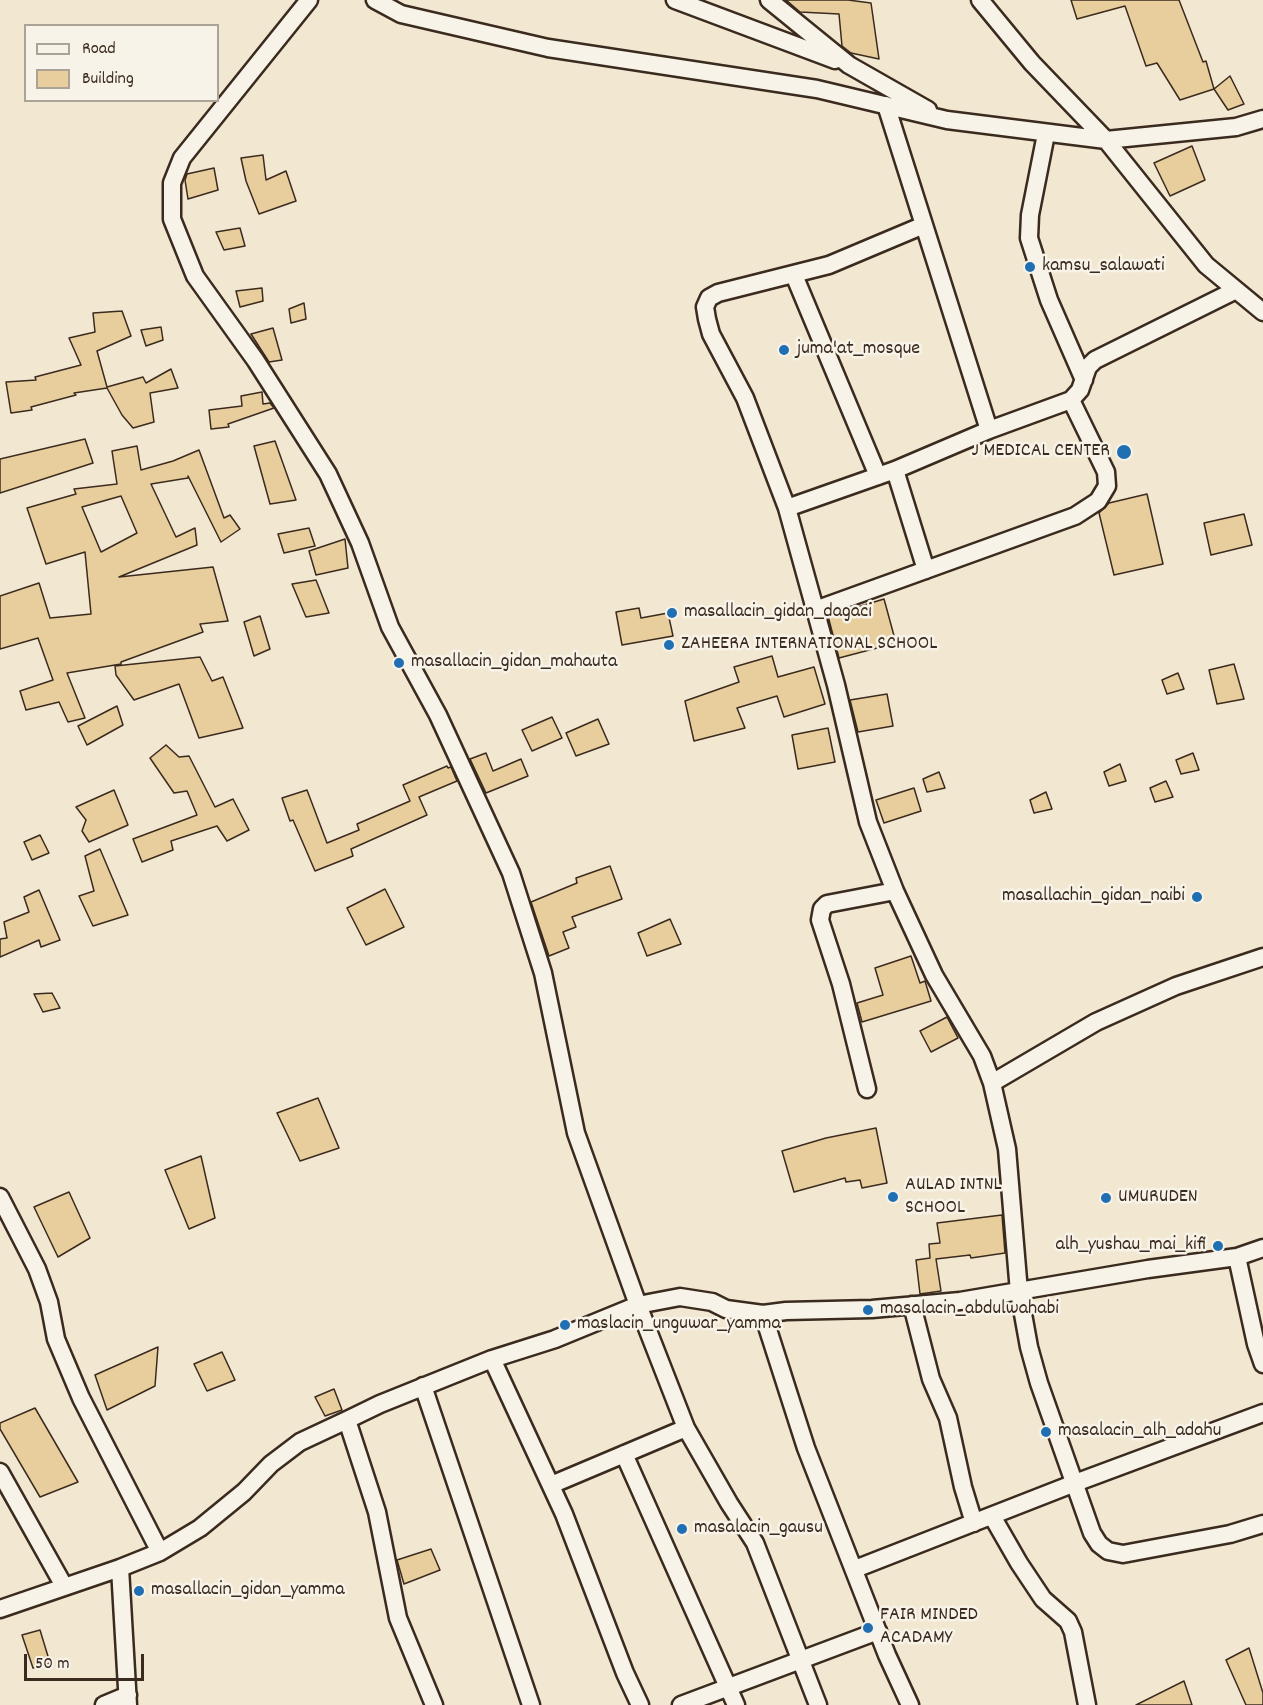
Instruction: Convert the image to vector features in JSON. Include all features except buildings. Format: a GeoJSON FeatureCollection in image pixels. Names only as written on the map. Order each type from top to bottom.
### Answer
{"type":"FeatureCollection","features":[{"type":"Feature","properties":{"kind":"street"},"geometry":{"type":"LineString","coordinates":[[309,0],[182,158],[172,183],[172,219],[195,276],[255,361],[328,474],[360,543],[390,627],[438,715],[511,873],[543,973],[576,1133],[638,1305],[686,1428],[755,1543],[818,1705]]}},
{"type":"Feature","properties":{"kind":"street"},"geometry":{"type":"LineString","coordinates":[[375,0],[401,14],[548,48],[817,89],[947,120],[1047,134],[1106,140],[1236,127],[1263,119]]}},
{"type":"Feature","properties":{"kind":"street"},"geometry":{"type":"LineString","coordinates":[[675,0],[849,65],[947,120]]}},
{"type":"Feature","properties":{"kind":"street"},"geometry":{"type":"LineString","coordinates":[[769,0],[849,65]]}},
{"type":"Feature","properties":{"kind":"street"},"geometry":{"type":"LineString","coordinates":[[980,0],[1032,63],[1106,140],[1206,265],[1263,312]]}},
{"type":"Feature","properties":{"kind":"street"},"geometry":{"type":"LineString","coordinates":[[886,105],[989,430]]}},
{"type":"Feature","properties":{"kind":"street"},"geometry":{"type":"LineString","coordinates":[[1047,134],[1030,215],[1029,238],[1049,300],[1084,380]]}},
{"type":"Feature","properties":{"kind":"street"},"geometry":{"type":"LineString","coordinates":[[924,225],[829,265],[718,293],[709,298],[705,307],[711,334],[745,398],[787,508],[836,685],[868,822],[895,891],[934,975],[982,1056],[992,1083],[1007,1149],[1019,1292],[1029,1347],[1039,1383],[1092,1533],[1107,1551],[1123,1554],[1230,1534],[1263,1524]]}},
{"type":"Feature","properties":{"kind":"street"},"geometry":{"type":"LineString","coordinates":[[794,275],[878,476]]}},
{"type":"Feature","properties":{"kind":"street"},"geometry":{"type":"LineString","coordinates":[[787,508],[894,470],[989,430],[1071,400],[1080,390],[1088,367],[1095,360],[1236,290]]}},
{"type":"Feature","properties":{"kind":"street"},"geometry":{"type":"LineString","coordinates":[[815,610],[1075,516],[1098,501],[1107,486],[1106,472],[1071,400]]}},
{"type":"Feature","properties":{"kind":"street"},"geometry":{"type":"LineString","coordinates":[[894,470],[926,570]]}},
{"type":"Feature","properties":{"kind":"street"},"geometry":{"type":"LineString","coordinates":[[867,1089],[852,1025],[820,920],[822,909],[827,904],[895,891]]}},
{"type":"Feature","properties":{"kind":"street"},"geometry":{"type":"LineString","coordinates":[[992,1083],[1096,1022],[1176,986],[1263,957]]}},
{"type":"Feature","properties":{"kind":"street"},"geometry":{"type":"LineString","coordinates":[[0,1197],[37,1269],[49,1302],[56,1339],[81,1398],[160,1552]]}},
{"type":"Feature","properties":{"kind":"street"},"geometry":{"type":"LineString","coordinates":[[0,1609],[160,1552],[200,1528],[244,1492],[271,1464],[300,1442],[423,1386],[492,1359],[555,1339],[638,1305],[680,1297],[712,1302],[726,1309],[763,1314],[786,1311],[872,1309],[960,1301],[1148,1269],[1237,1257],[1263,1248]]}},
{"type":"Feature","properties":{"kind":"street"},"geometry":{"type":"LineString","coordinates":[[1237,1257],[1256,1344],[1263,1364]]}},
{"type":"Feature","properties":{"kind":"street"},"geometry":{"type":"LineString","coordinates":[[912,1305],[931,1378],[948,1418],[963,1487],[974,1522]]}},
{"type":"Feature","properties":{"kind":"street"},"geometry":{"type":"LineString","coordinates":[[763,1314],[807,1448],[878,1631],[910,1705]]}},
{"type":"Feature","properties":{"kind":"street"},"geometry":{"type":"LineString","coordinates":[[492,1359],[550,1485],[640,1705]]}},
{"type":"Feature","properties":{"kind":"street"},"geometry":{"type":"LineString","coordinates":[[423,1386],[531,1705]]}},
{"type":"Feature","properties":{"kind":"street"},"geometry":{"type":"LineString","coordinates":[[855,1569],[1263,1413]]}},
{"type":"Feature","properties":{"kind":"street"},"geometry":{"type":"LineString","coordinates":[[347,1420],[377,1512],[398,1618],[434,1705]]}},
{"type":"Feature","properties":{"kind":"street"},"geometry":{"type":"LineString","coordinates":[[550,1485],[686,1428]]}},
{"type":"Feature","properties":{"kind":"street"},"geometry":{"type":"LineString","coordinates":[[624,1454],[736,1705]]}},
{"type":"Feature","properties":{"kind":"street"},"geometry":{"type":"LineString","coordinates":[[0,1472],[64,1586]]}},
{"type":"Feature","properties":{"kind":"street"},"geometry":{"type":"LineString","coordinates":[[992,1516],[1043,1599],[1068,1621],[1073,1632],[1087,1705]]}},
{"type":"Feature","properties":{"kind":"street"},"geometry":{"type":"LineString","coordinates":[[104,1705],[128,1700],[120,1568]]}},
{"type":"Feature","properties":{"kind":"street"},"geometry":{"type":"LineString","coordinates":[[681,1705],[878,1631]]}},
{"type":"Feature","properties":{"kind":"place","name":"kamsu_salawati"},"geometry":{"type":"Point","coordinates":[1030,267]}},
{"type":"Feature","properties":{"kind":"place","name":"juma'at_mosque"},"geometry":{"type":"Point","coordinates":[784,350]}},
{"type":"Feature","properties":{"kind":"place","name":"J MEDICAL CENTER"},"geometry":{"type":"Point","coordinates":[1124,452]}},
{"type":"Feature","properties":{"kind":"place","name":"masallacin_gidan_dagaci"},"geometry":{"type":"Point","coordinates":[672,613]}},
{"type":"Feature","properties":{"kind":"place","name":"ZAHEERA INTERNATIONAL SCHOOL"},"geometry":{"type":"Point","coordinates":[669,645]}},
{"type":"Feature","properties":{"kind":"place","name":"masallacin_gidan_mahauta"},"geometry":{"type":"Point","coordinates":[399,663]}},
{"type":"Feature","properties":{"kind":"place","name":"masallachin_gidan_naibi"},"geometry":{"type":"Point","coordinates":[1197,897]}},
{"type":"Feature","properties":{"kind":"place","name":"AULAD INTNL SCHOOL"},"geometry":{"type":"Point","coordinates":[893,1197]}},
{"type":"Feature","properties":{"kind":"place","name":"UMURUDEN"},"geometry":{"type":"Point","coordinates":[1106,1198]}},
{"type":"Feature","properties":{"kind":"place","name":"alh_yushau_mai_kifi"},"geometry":{"type":"Point","coordinates":[1218,1246]}},
{"type":"Feature","properties":{"kind":"place","name":"masalacin_abdulwahabi"},"geometry":{"type":"Point","coordinates":[868,1310]}},
{"type":"Feature","properties":{"kind":"place","name":"maslacin_unguwar_yamma"},"geometry":{"type":"Point","coordinates":[565,1325]}},
{"type":"Feature","properties":{"kind":"place","name":"masalacin_alh_adahu"},"geometry":{"type":"Point","coordinates":[1046,1432]}},
{"type":"Feature","properties":{"kind":"place","name":"masalacin_gausu"},"geometry":{"type":"Point","coordinates":[682,1529]}},
{"type":"Feature","properties":{"kind":"place","name":"masallacin_gidan_yamma"},"geometry":{"type":"Point","coordinates":[139,1591]}},
{"type":"Feature","properties":{"kind":"place","name":"FAIR MINDED ACADAMY"},"geometry":{"type":"Point","coordinates":[868,1628]}}]}
